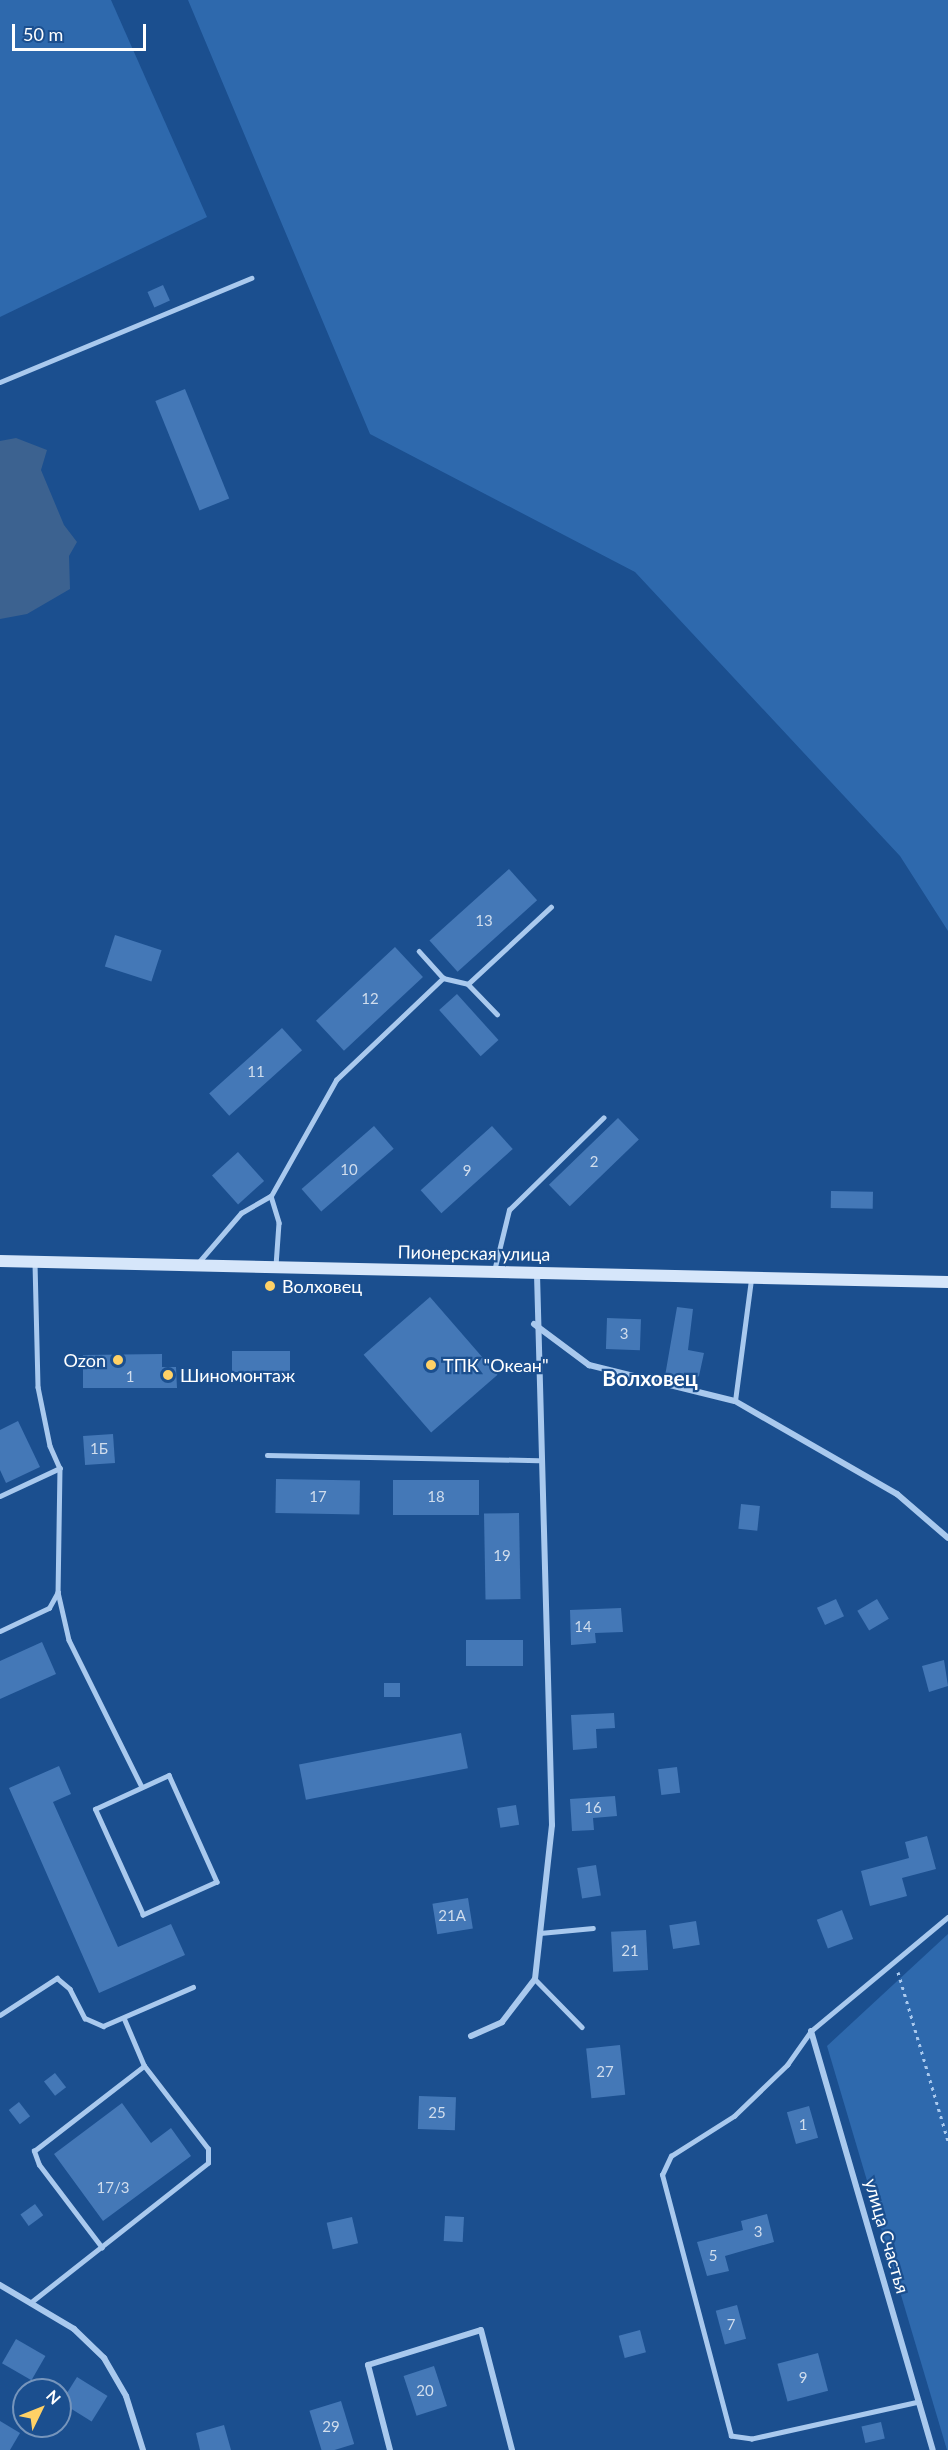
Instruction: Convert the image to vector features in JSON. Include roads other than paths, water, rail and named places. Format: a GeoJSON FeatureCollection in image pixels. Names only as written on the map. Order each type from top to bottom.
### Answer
{"type":"FeatureCollection","features":[{"type":"Feature","properties":{"kind":"street","name":"Пионерская улица"},"geometry":{"type":"LineString","coordinates":[[0,1261],[948,1282]]}},
{"type":"Feature","properties":{"kind":"street"},"geometry":{"type":"LineString","coordinates":[[471,2036],[502,2022],[535,1979],[552,1825],[534,1324],[537,1273]]}},
{"type":"Feature","properties":{"kind":"street"},"geometry":{"type":"LineString","coordinates":[[534,1324],[589,1365],[735,1401],[897,1494],[948,1538]]}},
{"type":"Feature","properties":{"kind":"street","name":"улица Счастья"},"geometry":{"type":"LineString","coordinates":[[811,2031],[933,2450]]}},
{"type":"Feature","properties":{"kind":"street"},"geometry":{"type":"LineString","coordinates":[[0,2285],[74,2329],[104,2358],[126,2396],[143,2450]]}},
{"type":"Feature","properties":{"kind":"street"},"geometry":{"type":"LineString","coordinates":[[390,2450],[368,2365],[481,2330],[512,2450]]}},
{"type":"Feature","properties":{"kind":"lane"},"geometry":{"type":"LineString","coordinates":[[0,382],[251,278]]}},
{"type":"Feature","properties":{"kind":"lane"},"geometry":{"type":"LineString","coordinates":[[468,984],[551,907]]}},
{"type":"Feature","properties":{"kind":"lane"},"geometry":{"type":"LineString","coordinates":[[419,951],[443,978],[468,984],[496,1014]]}},
{"type":"Feature","properties":{"kind":"lane"},"geometry":{"type":"LineString","coordinates":[[196,1265],[241,1214],[271,1196],[336,1080],[443,978]]}},
{"type":"Feature","properties":{"kind":"lane"},"geometry":{"type":"LineString","coordinates":[[495,1271],[509,1210],[603,1118]]}},
{"type":"Feature","properties":{"kind":"lane"},"geometry":{"type":"LineString","coordinates":[[271,1196],[279,1223],[276,1267]]}},
{"type":"Feature","properties":{"kind":"lane"},"geometry":{"type":"LineString","coordinates":[[34,1263],[38,1387],[50,1446],[60,1468],[58,1592],[69,1640],[142,1787]]}},
{"type":"Feature","properties":{"kind":"lane"},"geometry":{"type":"LineString","coordinates":[[735,1401],[751,1278]]}},
{"type":"Feature","properties":{"kind":"lane"},"geometry":{"type":"LineString","coordinates":[[267,1455],[538,1460]]}},
{"type":"Feature","properties":{"kind":"lane"},"geometry":{"type":"LineString","coordinates":[[0,1496],[60,1468]]}},
{"type":"Feature","properties":{"kind":"lane"},"geometry":{"type":"LineString","coordinates":[[0,1630],[49,1608],[58,1592]]}},
{"type":"Feature","properties":{"kind":"lane"},"geometry":{"type":"LineString","coordinates":[[169,1775],[217,1882],[143,1915],[95,1809],[142,1787],[169,1775]]}},
{"type":"Feature","properties":{"kind":"lane"},"geometry":{"type":"LineString","coordinates":[[919,2402],[752,2439],[725,2430],[662,2175],[664,2164],[734,2116],[787,2065],[811,2031],[948,1917]]}},
{"type":"Feature","properties":{"kind":"lane"},"geometry":{"type":"LineString","coordinates":[[540,1934],[593,1928]]}},
{"type":"Feature","properties":{"kind":"lane"},"geometry":{"type":"LineString","coordinates":[[0,2015],[57,1978],[90,2023],[111,2026],[194,1987]]}},
{"type":"Feature","properties":{"kind":"lane"},"geometry":{"type":"LineString","coordinates":[[535,1979],[582,2027]]}},
{"type":"Feature","properties":{"kind":"lane"},"geometry":{"type":"LineString","coordinates":[[30,2303],[102,2248],[210,2159],[204,2144],[144,2066],[124,2019]]}},
{"type":"Feature","properties":{"kind":"lane"},"geometry":{"type":"LineString","coordinates":[[102,2248],[39,2165],[34,2151],[144,2066]]}},
{"type":"Feature","properties":{"kind":"place","name":"Волховец"},"geometry":{"type":"Point","coordinates":[270,1286]}},
{"type":"Feature","properties":{"kind":"place","name":"Ozon"},"geometry":{"type":"Point","coordinates":[118,1360]}},
{"type":"Feature","properties":{"kind":"place","name":"ТПК \"Океан\""},"geometry":{"type":"Point","coordinates":[431,1365]}},
{"type":"Feature","properties":{"kind":"place","name":"Шиномонтаж"},"geometry":{"type":"Point","coordinates":[168,1375]}},
{"type":"Feature","properties":{"kind":"district","name":"Волховец"},"geometry":{"type":"Point","coordinates":[650,1378]}}]}
